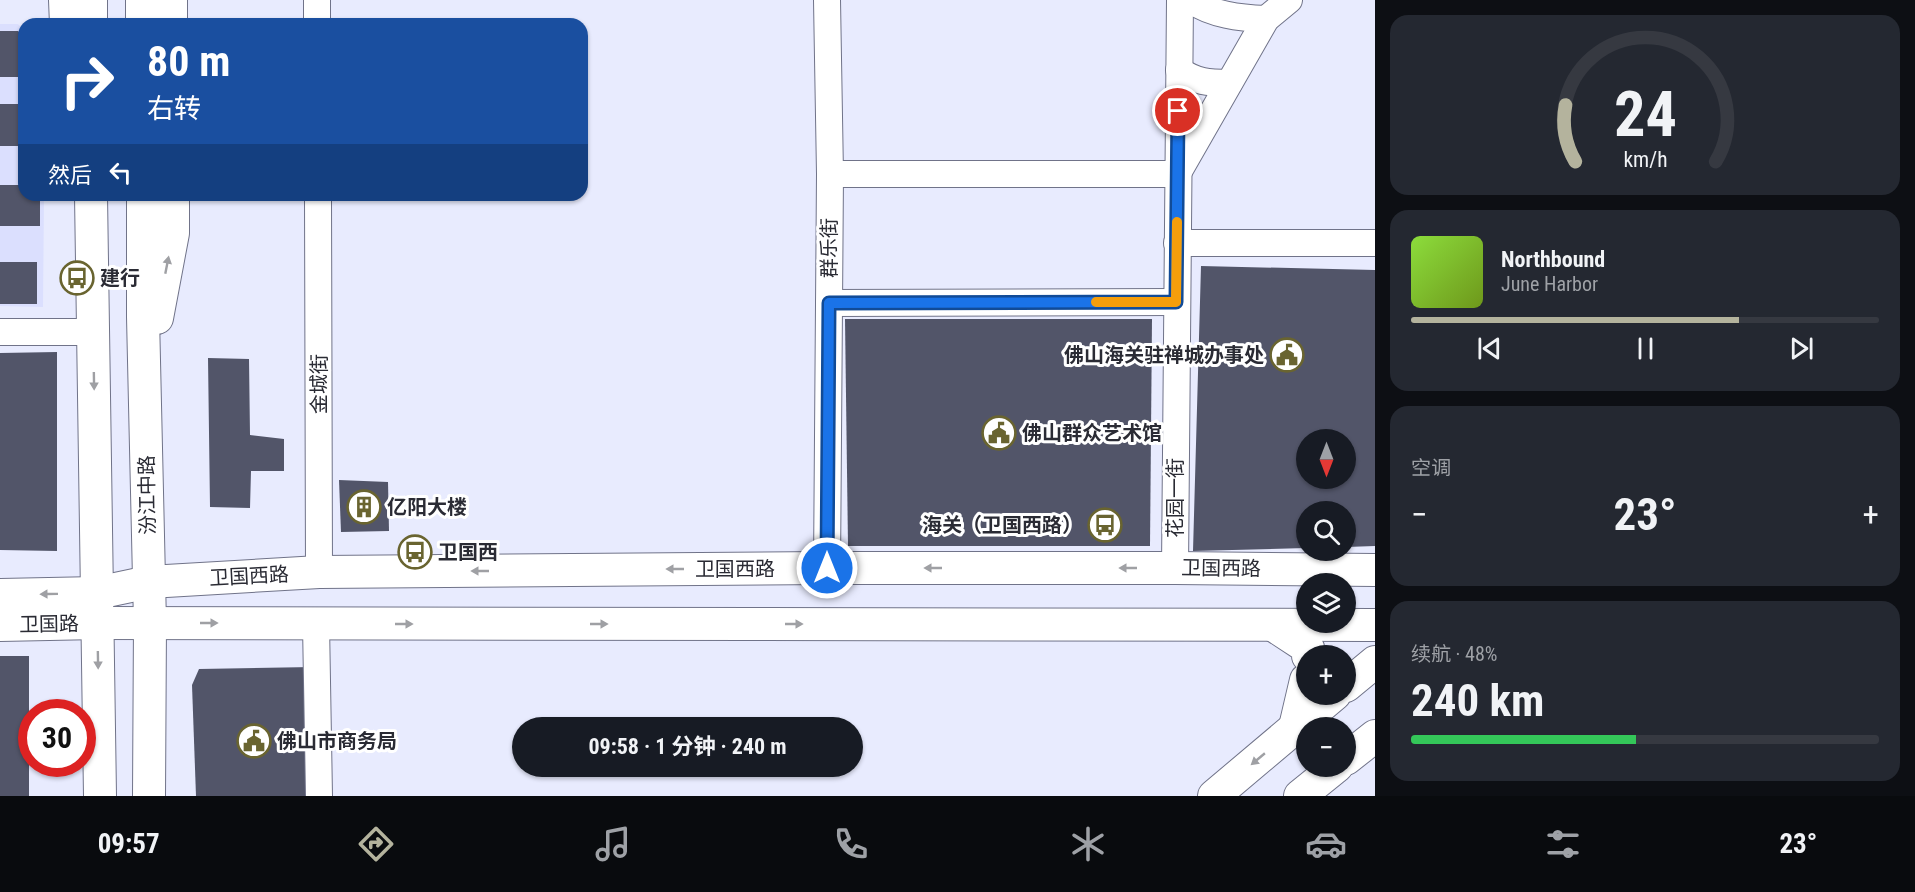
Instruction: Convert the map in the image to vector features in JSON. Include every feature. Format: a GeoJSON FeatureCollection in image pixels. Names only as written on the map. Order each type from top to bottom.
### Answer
{"type":"FeatureCollection","features":[{"type":"Feature","properties":{"kind":"main road"},"geometry":{"type":"LineString","coordinates":[[65,0],[66,18]]}},
{"type":"Feature","properties":{"kind":"main road"},"geometry":{"type":"LineString","coordinates":[[91,0],[91,18]]}},
{"type":"Feature","properties":{"kind":"main road"},"geometry":{"type":"LineString","coordinates":[[142,0],[142,18]]}},
{"type":"Feature","properties":{"kind":"main road"},"geometry":{"type":"LineString","coordinates":[[171,0],[171,18]]}},
{"type":"Feature","properties":{"kind":"main road"},"geometry":{"type":"LineString","coordinates":[[74,201],[92,260]]}},
{"type":"Feature","properties":{"kind":"main road"},"geometry":{"type":"LineString","coordinates":[[91,201],[100,796]]}},
{"type":"Feature","properties":{"kind":"main road","name":"汾江中路"},"geometry":{"type":"LineString","coordinates":[[143,201],[150,623],[149,796]]}},
{"type":"Feature","properties":{"kind":"main road"},"geometry":{"type":"LineString","coordinates":[[145,384],[173,233],[173,201]]}},
{"type":"Feature","properties":{"kind":"main road","name":"卫国西路"},"geometry":{"type":"LineString","coordinates":[[97,608],[149,582],[320,572],[827,568],[1375,570]]}},
{"type":"Feature","properties":{"kind":"main road","name":"卫国路"},"geometry":{"type":"LineString","coordinates":[[0,595],[97,608]]}},
{"type":"Feature","properties":{"kind":"main road"},"geometry":{"type":"LineString","coordinates":[[97,608],[150,623],[1375,625]]}},
{"type":"Feature","properties":{"kind":"main road","name":"卫国路"},"geometry":{"type":"LineString","coordinates":[[0,625],[97,608]]}},
{"type":"Feature","properties":{"kind":"main road"},"geometry":{"type":"LineString","coordinates":[[1273,625],[1303,645]]}},
{"type":"Feature","properties":{"kind":"main road"},"geometry":{"type":"LineString","coordinates":[[1356,678],[1375,662]]}},
{"type":"Feature","properties":{"kind":"main road"},"geometry":{"type":"LineString","coordinates":[[1295,727],[1300,705]]}},
{"type":"Feature","properties":{"kind":"main road"},"geometry":{"type":"LineString","coordinates":[[1214,796],[1322,705]]}},
{"type":"Feature","properties":{"kind":"main road"},"geometry":{"type":"LineString","coordinates":[[1356,751],[1375,736]]}},
{"type":"Feature","properties":{"kind":"main road"},"geometry":{"type":"LineString","coordinates":[[149,757],[154,796]]}},
{"type":"Feature","properties":{"kind":"main road"},"geometry":{"type":"LineString","coordinates":[[1300,796],[1323,777]]}},
{"type":"Feature","properties":{"kind":"street"},"geometry":{"type":"LineString","coordinates":[[317,0],[317,18]]}},
{"type":"Feature","properties":{"kind":"street","name":"群乐街"},"geometry":{"type":"LineString","coordinates":[[827,0],[830,174],[827,568]]}},
{"type":"Feature","properties":{"kind":"street"},"geometry":{"type":"LineString","coordinates":[[830,174],[1177,174],[1180,0]]}},
{"type":"Feature","properties":{"kind":"street"},"geometry":{"type":"LineString","coordinates":[[1190,0],[1204,9],[1239,18],[1266,19]]}},
{"type":"Feature","properties":{"kind":"street","name":"花园一街"},"geometry":{"type":"LineString","coordinates":[[1175,568],[1177,174],[1266,19],[1289,0]]}},
{"type":"Feature","properties":{"kind":"street"},"geometry":{"type":"LineString","coordinates":[[1179,70],[1191,78],[1210,83],[1229,83]]}},
{"type":"Feature","properties":{"kind":"street","name":"金城街"},"geometry":{"type":"LineString","coordinates":[[318,201],[320,572]]}},
{"type":"Feature","properties":{"kind":"street"},"geometry":{"type":"LineString","coordinates":[[1177,243],[1375,243]]}},
{"type":"Feature","properties":{"kind":"street"},"geometry":{"type":"LineString","coordinates":[[829,303],[1176,302]]}},
{"type":"Feature","properties":{"kind":"street"},"geometry":{"type":"LineString","coordinates":[[0,332],[93,332]]}},
{"type":"Feature","properties":{"kind":"street"},"geometry":{"type":"LineString","coordinates":[[316,624],[319,796]]}},
{"type":"Feature","properties":{"kind":"shaded area"},"geometry":{"type":"Polygon","coordinates":[[[0,24],[18,24],[18,201],[44,201],[43,307],[0,306],[0,24]]]}},
{"type":"Feature","properties":{"kind":"building"},"geometry":{"type":"Polygon","coordinates":[[[0,31],[18,31],[18,77],[0,77],[0,31]]]}},
{"type":"Feature","properties":{"kind":"building"},"geometry":{"type":"Polygon","coordinates":[[[0,104],[18,104],[18,146],[0,146],[0,104]]]}},
{"type":"Feature","properties":{"kind":"building"},"geometry":{"type":"Polygon","coordinates":[[[0,185],[18,185],[18,201],[40,201],[40,226],[0,226],[0,185]]]}},
{"type":"Feature","properties":{"kind":"building"},"geometry":{"type":"Polygon","coordinates":[[[0,262],[37,262],[37,304],[0,304],[0,262]]]}},
{"type":"Feature","properties":{"kind":"building","name":"佛山海关驻禅城办事处"},"geometry":{"type":"Polygon","coordinates":[[[1201,266],[1375,270],[1375,546],[1356,547],[1356,501],[1296,501],[1296,548],[1193,551],[1201,266]]]}},
{"type":"Feature","properties":{"kind":"building","name":"佛山群众艺术馆"},"geometry":{"type":"Polygon","coordinates":[[[845,319],[1152,319],[1150,546],[848,546],[845,319]]]}},
{"type":"Feature","properties":{"kind":"building"},"geometry":{"type":"Polygon","coordinates":[[[57,352],[57,551],[0,550],[0,353],[57,352]]]}},
{"type":"Feature","properties":{"kind":"building"},"geometry":{"type":"Polygon","coordinates":[[[208,358],[249,359],[250,435],[284,439],[284,471],[251,471],[250,508],[210,507],[208,358]]]}},
{"type":"Feature","properties":{"kind":"building","name":"亿阳大楼"},"geometry":{"type":"Polygon","coordinates":[[[339,480],[388,482],[389,531],[341,532],[339,480]]]}},
{"type":"Feature","properties":{"kind":"building"},"geometry":{"type":"Polygon","coordinates":[[[0,656],[29,656],[29,699],[18,699],[18,777],[29,777],[29,796],[0,796],[0,656]]]}},
{"type":"Feature","properties":{"kind":"building","name":"佛山市商务局"},"geometry":{"type":"Polygon","coordinates":[[[313,667],[315,796],[196,796],[192,685],[199,669],[313,667]]]}},
{"type":"Feature","properties":{"kind":"slow traffic"},"geometry":{"type":"LineString","coordinates":[[1096,302],[1176,302],[1177,222]]}},
{"type":"Feature","properties":{"kind":"place","name":"建行"},"geometry":{"type":"Point","coordinates":[77,278]}},
{"type":"Feature","properties":{"kind":"place","name":"佛山海关驻禅城办事处"},"geometry":{"type":"Point","coordinates":[1287,355]}},
{"type":"Feature","properties":{"kind":"place","name":"佛山群众艺术馆"},"geometry":{"type":"Point","coordinates":[999,433]}},
{"type":"Feature","properties":{"kind":"place","name":"亿阳大楼"},"geometry":{"type":"Point","coordinates":[364,507]}},
{"type":"Feature","properties":{"kind":"place","name":"海关（卫国西路）"},"geometry":{"type":"Point","coordinates":[1105,525]}},
{"type":"Feature","properties":{"kind":"place","name":"卫国西"},"geometry":{"type":"Point","coordinates":[415,552]}},
{"type":"Feature","properties":{"kind":"place","name":"佛山市商务局"},"geometry":{"type":"Point","coordinates":[254,741]}},
{"type":"Feature","properties":{"kind":"route"},"geometry":{"type":"LineString","coordinates":[[827,568],[829,303],[1176,302],[1178,111]]}}]}
